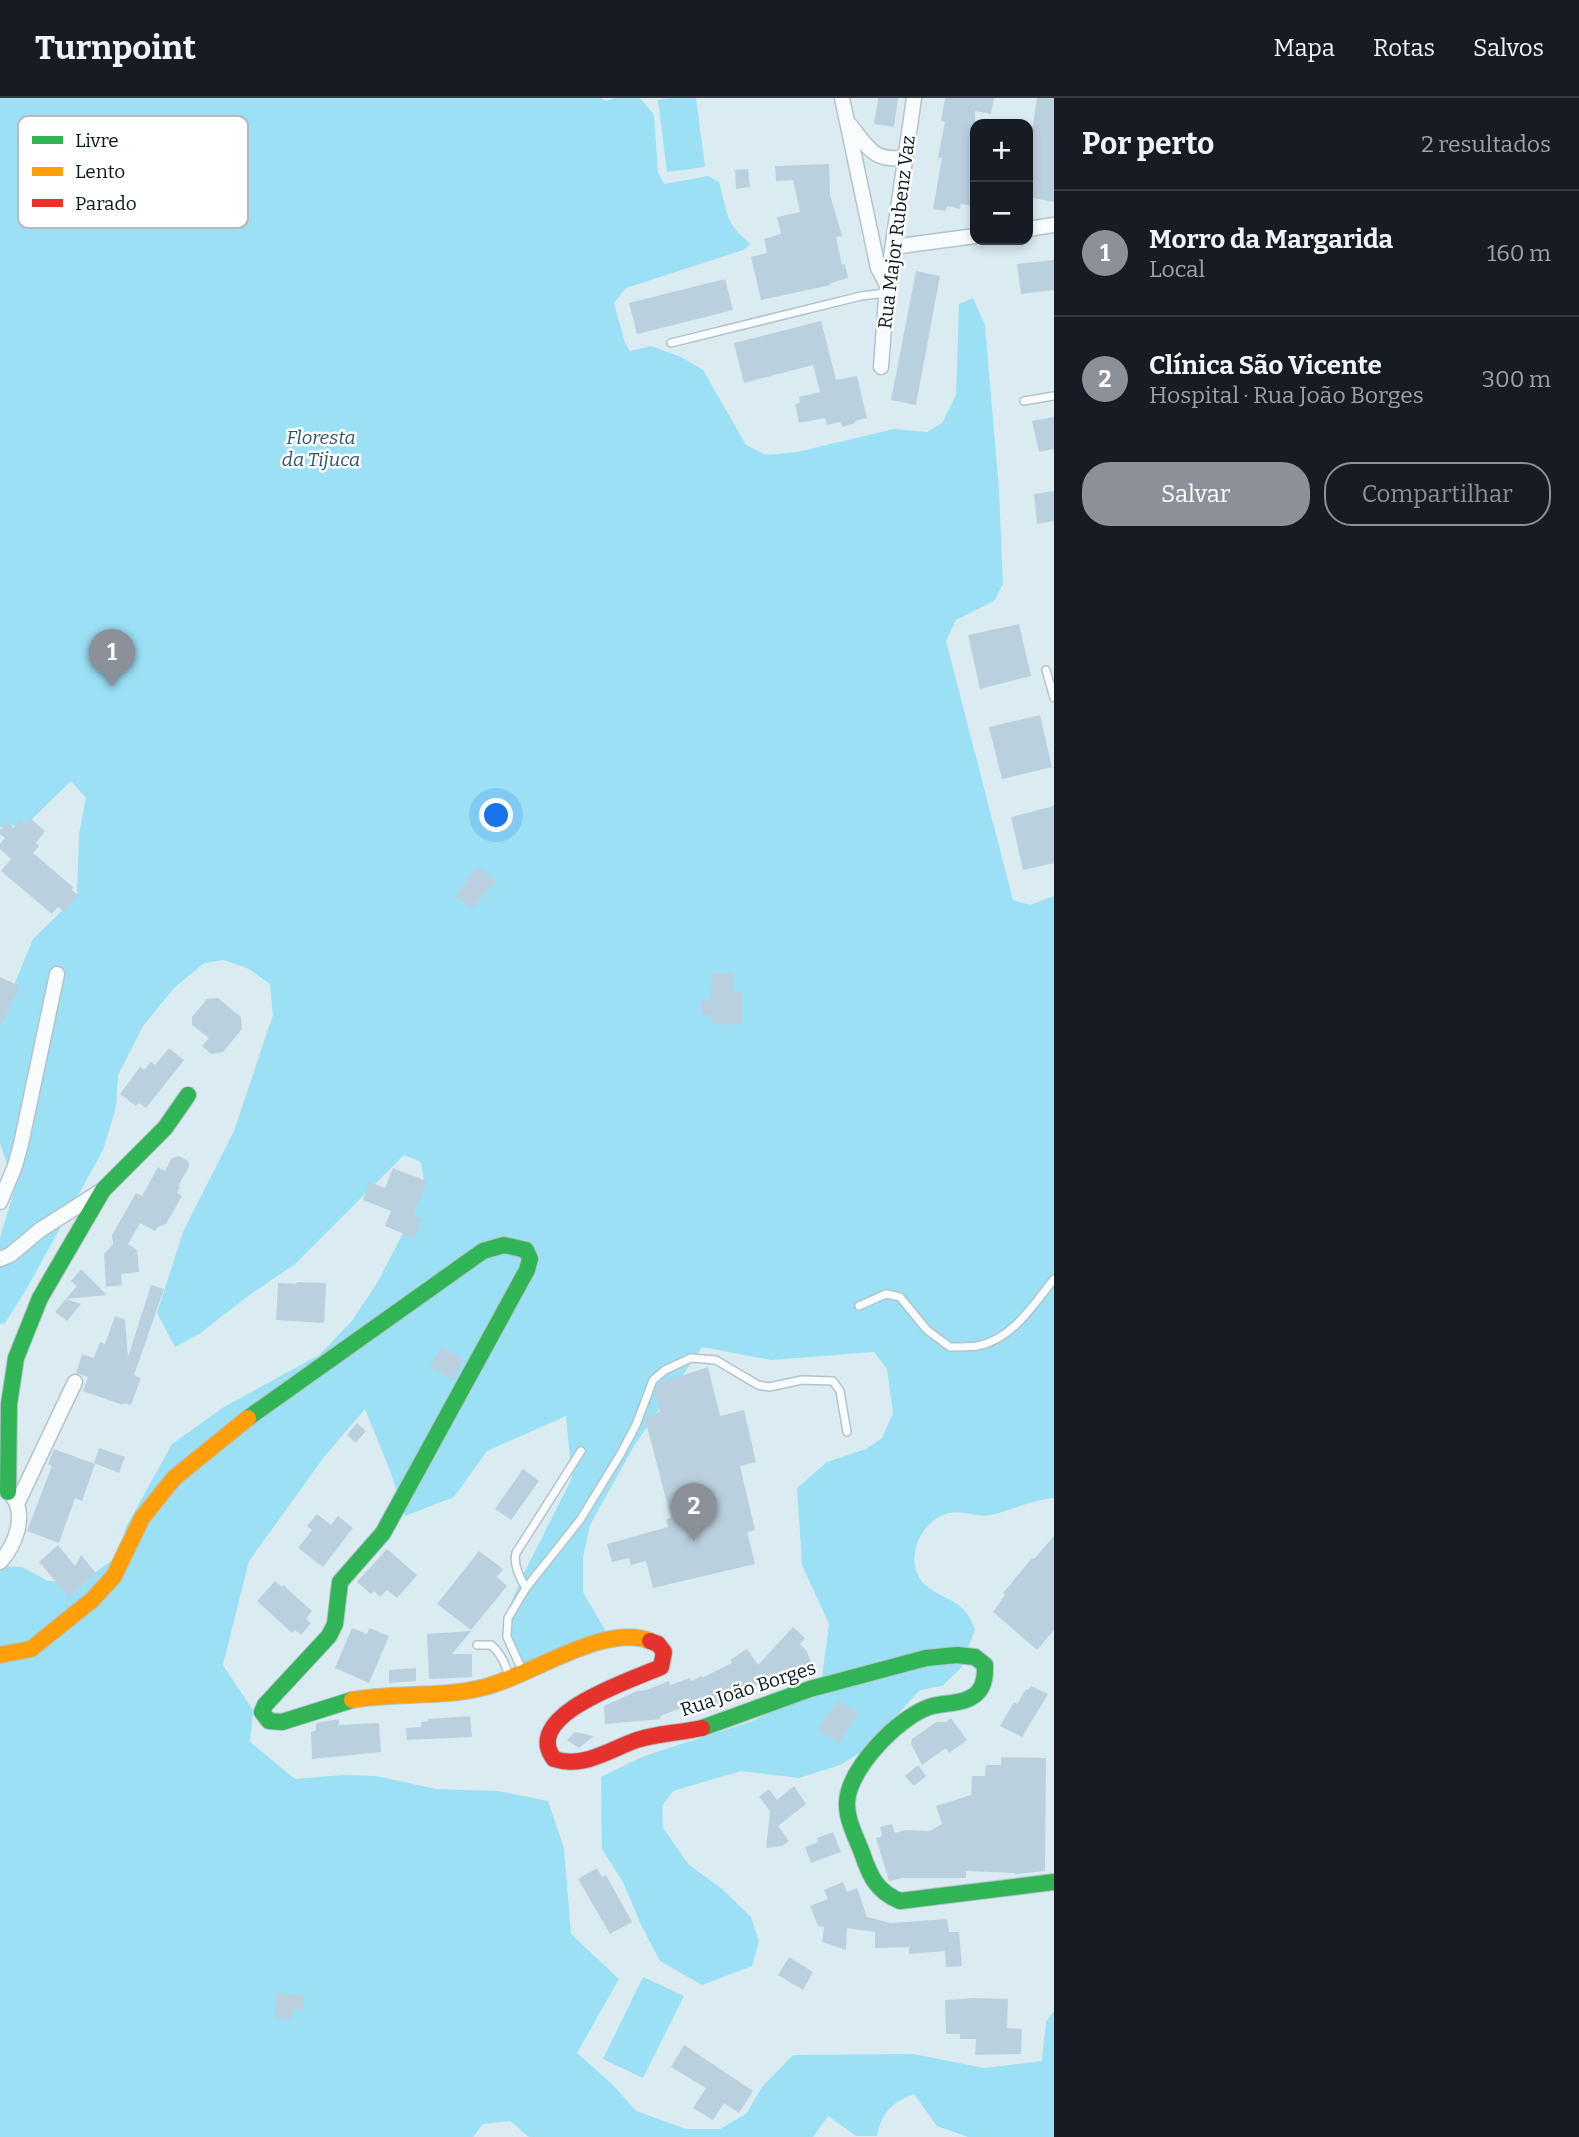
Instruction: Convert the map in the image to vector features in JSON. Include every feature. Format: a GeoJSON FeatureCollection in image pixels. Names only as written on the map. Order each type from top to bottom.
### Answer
{"type":"FeatureCollection","features":[{"type":"Feature","properties":{"kind":"street"},"geometry":{"type":"LineString","coordinates":[[842,98],[878,268],[887,289]]}},
{"type":"Feature","properties":{"kind":"street","name":"Rua Major Rubenz Vaz"},"geometry":{"type":"LineString","coordinates":[[881,367],[887,289],[914,98]]}},
{"type":"Feature","properties":{"kind":"street"},"geometry":{"type":"LineString","coordinates":[[849,123],[878,156],[886,159],[904,157]]}},
{"type":"Feature","properties":{"kind":"street"},"geometry":{"type":"LineString","coordinates":[[1033,228],[1054,225]]}},
{"type":"Feature","properties":{"kind":"street"},"geometry":{"type":"LineString","coordinates":[[893,247],[970,237]]}},
{"type":"Feature","properties":{"kind":"street"},"geometry":{"type":"LineString","coordinates":[[0,1202],[21,1144],[57,974]]}},
{"type":"Feature","properties":{"kind":"street"},"geometry":{"type":"LineString","coordinates":[[0,1259],[10,1255],[40,1230],[103,1190],[165,1128],[188,1095]]}},
{"type":"Feature","properties":{"kind":"street"},"geometry":{"type":"LineString","coordinates":[[0,1562],[10,1552],[17,1535],[9,1496],[9,1404],[16,1358],[40,1298],[103,1190]]}},
{"type":"Feature","properties":{"kind":"street","name":"Rua João Borges"},"geometry":{"type":"LineString","coordinates":[[0,1655],[31,1648],[92,1600],[114,1577],[142,1518],[159,1494],[174,1478],[238,1425],[483,1251],[502,1244],[517,1246],[526,1250],[530,1259],[500,1322],[383,1533],[340,1582],[335,1624],[329,1636],[265,1705],[262,1712],[268,1721],[282,1722],[363,1698],[482,1688],[517,1676],[595,1641],[614,1637],[643,1637],[658,1644],[665,1652],[661,1667],[582,1702],[562,1715],[551,1728],[546,1740],[547,1750],[554,1759],[573,1763],[590,1759],[639,1738],[700,1729],[810,1689],[926,1658],[957,1655],[975,1657],[985,1665],[986,1677],[980,1690],[967,1699],[920,1710],[880,1744],[854,1775],[848,1788],[847,1802],[869,1874],[877,1889],[900,1901],[1054,1882]]}},
{"type":"Feature","properties":{"kind":"street"},"geometry":{"type":"LineString","coordinates":[[9,1496],[75,1382]]}},
{"type":"Feature","properties":{"kind":"lane"},"geometry":{"type":"LineString","coordinates":[[671,343],[887,289]]}},
{"type":"Feature","properties":{"kind":"lane"},"geometry":{"type":"LineString","coordinates":[[1024,401],[1054,396]]}},
{"type":"Feature","properties":{"kind":"lane"},"geometry":{"type":"LineString","coordinates":[[1046,670],[1054,698]]}},
{"type":"Feature","properties":{"kind":"lane"},"geometry":{"type":"LineString","coordinates":[[859,1306],[886,1294],[900,1297],[927,1330],[950,1347],[978,1346],[998,1338],[1020,1321],[1054,1279]]}},
{"type":"Feature","properties":{"kind":"lane"},"geometry":{"type":"LineString","coordinates":[[517,1676],[506,1637],[508,1618],[526,1588],[580,1520],[636,1425],[653,1380],[665,1370],[691,1358],[716,1360],[758,1385],[769,1387],[802,1380],[833,1381],[841,1391],[847,1432]]}},
{"type":"Feature","properties":{"kind":"lane"},"geometry":{"type":"LineString","coordinates":[[526,1588],[521,1580],[516,1553],[581,1451]]}},
{"type":"Feature","properties":{"kind":"lane"},"geometry":{"type":"LineString","coordinates":[[477,1645],[491,1645],[495,1648],[517,1676]]}},
{"type":"Feature","properties":{"kind":"green space","name":"Floresta da Tijuca"},"geometry":{"type":"Polygon","coordinates":[[[0,98],[601,98],[606,101],[615,98],[640,98],[654,115],[658,172],[664,184],[708,176],[719,182],[731,223],[751,244],[743,250],[626,288],[614,303],[625,343],[630,351],[651,346],[681,357],[703,370],[746,445],[766,455],[797,452],[894,429],[927,432],[942,423],[956,395],[959,304],[973,298],[985,325],[999,490],[1003,584],[994,601],[956,620],[946,641],[1013,900],[1030,905],[1054,896],[1054,1498],[991,1515],[948,1513],[931,1523],[919,1540],[914,1560],[920,1579],[929,1588],[964,1610],[975,1629],[961,1668],[942,1686],[920,1690],[866,1749],[840,1765],[799,1778],[741,1771],[673,1791],[662,1806],[663,1828],[689,1865],[721,1888],[751,1917],[759,1942],[752,1966],[702,1985],[660,1961],[623,1882],[602,1849],[601,1777],[644,1756],[750,1722],[798,1700],[822,1677],[829,1624],[802,1565],[797,1488],[827,1462],[866,1449],[882,1438],[893,1413],[887,1369],[874,1352],[771,1360],[702,1347],[634,1446],[590,1525],[583,1557],[583,1592],[606,1632],[522,1664],[504,1620],[521,1579],[572,1478],[566,1416],[487,1451],[454,1497],[405,1516],[365,1409],[324,1457],[249,1561],[223,1665],[253,1710],[250,1742],[295,1779],[342,1775],[376,1776],[436,1789],[498,1791],[548,1801],[564,1848],[571,1934],[619,1979],[577,2053],[613,2085],[636,2111],[686,2129],[720,2129],[746,2114],[762,2087],[793,2055],[913,2054],[984,2068],[1042,2061],[1046,2022],[1054,2011],[1054,2137],[968,2137],[937,2126],[914,2094],[889,2109],[877,2136],[856,2136],[828,2116],[813,2137],[529,2137],[510,2121],[483,2124],[473,2137],[0,2137],[0,1566],[22,1567],[48,1581],[83,1581],[118,1556],[126,1527],[172,1444],[224,1407],[319,1355],[351,1322],[377,1283],[411,1218],[424,1182],[421,1162],[404,1155],[295,1264],[199,1334],[175,1347],[157,1313],[183,1232],[234,1131],[273,1015],[270,984],[249,969],[224,960],[204,963],[174,988],[143,1026],[118,1075],[116,1107],[103,1150],[26,1290],[5,1323],[0,1324],[0,1238],[15,1187],[0,1143],[0,1019],[33,939],[77,896],[79,834],[86,798],[71,781],[27,824],[0,827],[0,98]]]}},
{"type":"Feature","properties":{"kind":"green space"},"geometry":{"type":"Polygon","coordinates":[[[696,98],[705,167],[667,172],[658,100],[696,98]]]}},
{"type":"Feature","properties":{"kind":"green space"},"geometry":{"type":"Polygon","coordinates":[[[643,1977],[684,1996],[643,2078],[603,2059],[643,1977]]]}},
{"type":"Feature","properties":{"kind":"building"},"geometry":{"type":"Polygon","coordinates":[[[878,98],[898,98],[894,127],[874,124],[878,98]]]}},
{"type":"Feature","properties":{"kind":"building"},"geometry":{"type":"Polygon","coordinates":[[[945,98],[994,98],[991,114],[975,111],[975,119],[970,119],[970,206],[961,204],[960,209],[947,206],[946,211],[933,209],[942,158],[938,157],[945,122],[941,121],[945,98]]]}},
{"type":"Feature","properties":{"kind":"building"},"geometry":{"type":"Polygon","coordinates":[[[1037,98],[1054,98],[1054,202],[1033,198],[1033,126],[1037,98]]]}},
{"type":"Feature","properties":{"kind":"building"},"geometry":{"type":"Polygon","coordinates":[[[829,164],[830,195],[842,236],[836,237],[842,265],[845,264],[848,278],[830,283],[831,285],[761,300],[751,257],[767,253],[764,239],[781,234],[777,217],[800,212],[793,180],[776,181],[775,166],[829,164]]]}},
{"type":"Feature","properties":{"kind":"building"},"geometry":{"type":"Polygon","coordinates":[[[748,169],[750,187],[736,189],[735,170],[748,169]]]}},
{"type":"Feature","properties":{"kind":"building"},"geometry":{"type":"Polygon","coordinates":[[[1054,260],[1054,290],[1021,294],[1017,264],[1054,260]]]}},
{"type":"Feature","properties":{"kind":"building"},"geometry":{"type":"Polygon","coordinates":[[[916,271],[940,276],[916,405],[891,400],[916,271]]]}},
{"type":"Feature","properties":{"kind":"building"},"geometry":{"type":"Polygon","coordinates":[[[725,279],[733,310],[637,334],[629,303],[725,279]]]}},
{"type":"Feature","properties":{"kind":"building"},"geometry":{"type":"Polygon","coordinates":[[[821,321],[836,380],[857,376],[867,418],[842,427],[840,422],[827,425],[825,418],[799,423],[795,404],[800,403],[799,397],[820,392],[813,365],[744,383],[734,343],[821,321]]]}},
{"type":"Feature","properties":{"kind":"building"},"geometry":{"type":"Polygon","coordinates":[[[1054,417],[1054,449],[1039,452],[1032,421],[1054,417]]]}},
{"type":"Feature","properties":{"kind":"building"},"geometry":{"type":"Polygon","coordinates":[[[1054,491],[1054,521],[1037,524],[1034,494],[1054,491]]]}},
{"type":"Feature","properties":{"kind":"building"},"geometry":{"type":"Polygon","coordinates":[[[1019,624],[1031,676],[980,689],[968,635],[1019,624]]]}},
{"type":"Feature","properties":{"kind":"building"},"geometry":{"type":"Polygon","coordinates":[[[1040,715],[1052,767],[1002,779],[989,727],[1040,715]]]}},
{"type":"Feature","properties":{"kind":"building"},"geometry":{"type":"Polygon","coordinates":[[[1054,806],[1054,863],[1023,870],[1011,817],[1054,806]]]}},
{"type":"Feature","properties":{"kind":"building"},"geometry":{"type":"Polygon","coordinates":[[[30,818],[45,831],[36,843],[39,846],[33,853],[73,887],[72,890],[78,895],[64,912],[58,907],[52,914],[1,871],[11,859],[0,849],[5,838],[0,834],[0,830],[7,822],[13,828],[19,821],[24,825],[30,818]]]}},
{"type":"Feature","properties":{"kind":"building"},"geometry":{"type":"Polygon","coordinates":[[[478,867],[496,880],[472,909],[455,896],[478,867]]]}},
{"type":"Feature","properties":{"kind":"building"},"geometry":{"type":"Polygon","coordinates":[[[712,973],[734,973],[734,992],[742,992],[742,1025],[712,1024],[713,1015],[702,1015],[702,1000],[711,1000],[712,973]]]}},
{"type":"Feature","properties":{"kind":"building"},"geometry":{"type":"Polygon","coordinates":[[[0,977],[20,986],[0,1028],[0,977]]]}},
{"type":"Feature","properties":{"kind":"building"},"geometry":{"type":"Polygon","coordinates":[[[218,998],[241,1017],[242,1029],[223,1052],[211,1054],[202,1046],[209,1038],[192,1025],[192,1017],[207,999],[218,998]]]}},
{"type":"Feature","properties":{"kind":"building"},"geometry":{"type":"Polygon","coordinates":[[[169,1048],[184,1060],[146,1108],[139,1103],[136,1106],[120,1094],[140,1067],[144,1070],[151,1062],[155,1065],[169,1048]]]}},
{"type":"Feature","properties":{"kind":"building"},"geometry":{"type":"Polygon","coordinates":[[[179,1156],[188,1161],[189,1167],[178,1186],[180,1187],[177,1193],[182,1196],[166,1224],[155,1231],[140,1223],[128,1244],[137,1250],[139,1272],[121,1274],[122,1285],[106,1287],[104,1254],[113,1244],[112,1235],[136,1193],[142,1196],[158,1167],[165,1171],[172,1158],[179,1156]]]}},
{"type":"Feature","properties":{"kind":"building"},"geometry":{"type":"Polygon","coordinates":[[[393,1168],[427,1181],[413,1215],[422,1219],[414,1238],[385,1226],[391,1211],[363,1200],[370,1182],[385,1188],[393,1168]]]}},
{"type":"Feature","properties":{"kind":"building"},"geometry":{"type":"Polygon","coordinates":[[[81,1269],[107,1295],[66,1299],[77,1286],[71,1281],[81,1269]]]}},
{"type":"Feature","properties":{"kind":"building"},"geometry":{"type":"Polygon","coordinates":[[[278,1283],[326,1283],[324,1323],[276,1320],[278,1283]]]}},
{"type":"Feature","properties":{"kind":"building"},"geometry":{"type":"Polygon","coordinates":[[[151,1285],[164,1289],[134,1375],[141,1378],[131,1405],[123,1405],[83,1391],[88,1377],[76,1373],[82,1354],[94,1358],[100,1342],[105,1344],[115,1316],[125,1320],[128,1357],[151,1285]]]}},
{"type":"Feature","properties":{"kind":"building"},"geometry":{"type":"Polygon","coordinates":[[[66,1299],[81,1304],[67,1321],[55,1312],[66,1299]]]}},
{"type":"Feature","properties":{"kind":"building"},"geometry":{"type":"Polygon","coordinates":[[[441,1347],[464,1359],[453,1380],[430,1367],[441,1347]]]}},
{"type":"Feature","properties":{"kind":"building"},"geometry":{"type":"Polygon","coordinates":[[[708,1367],[720,1416],[744,1410],[756,1462],[740,1466],[755,1530],[747,1532],[755,1564],[653,1588],[646,1561],[631,1565],[629,1558],[612,1562],[607,1544],[668,1527],[666,1519],[671,1518],[645,1419],[646,1416],[660,1412],[655,1392],[659,1383],[708,1367]]]}},
{"type":"Feature","properties":{"kind":"building"},"geometry":{"type":"Polygon","coordinates":[[[357,1423],[366,1431],[356,1443],[347,1435],[357,1423]]]}},
{"type":"Feature","properties":{"kind":"building"},"geometry":{"type":"Polygon","coordinates":[[[99,1448],[125,1457],[119,1473],[94,1463],[99,1448]]]}},
{"type":"Feature","properties":{"kind":"building"},"geometry":{"type":"Polygon","coordinates":[[[54,1449],[95,1464],[82,1501],[75,1498],[59,1543],[27,1531],[52,1466],[48,1464],[54,1449]]]}},
{"type":"Feature","properties":{"kind":"building"},"geometry":{"type":"Polygon","coordinates":[[[523,1469],[539,1481],[511,1520],[495,1509],[523,1469]]]}},
{"type":"Feature","properties":{"kind":"building"},"geometry":{"type":"Polygon","coordinates":[[[317,1514],[331,1525],[338,1516],[353,1528],[323,1567],[298,1548],[312,1530],[307,1526],[317,1514]]]}},
{"type":"Feature","properties":{"kind":"building"},"geometry":{"type":"Polygon","coordinates":[[[1054,1536],[1054,1630],[1037,1650],[993,1612],[1005,1595],[1003,1593],[1054,1536]]]}},
{"type":"Feature","properties":{"kind":"building"},"geometry":{"type":"Polygon","coordinates":[[[58,1545],[75,1566],[81,1555],[96,1573],[69,1597],[39,1562],[58,1545]]]}},
{"type":"Feature","properties":{"kind":"building"},"geometry":{"type":"Polygon","coordinates":[[[387,1549],[417,1575],[397,1598],[387,1590],[380,1597],[374,1591],[371,1594],[357,1582],[387,1549]]]}},
{"type":"Feature","properties":{"kind":"building"},"geometry":{"type":"Polygon","coordinates":[[[479,1551],[503,1569],[497,1577],[507,1586],[471,1630],[437,1604],[479,1551]]]}},
{"type":"Feature","properties":{"kind":"building"},"geometry":{"type":"Polygon","coordinates":[[[275,1581],[312,1611],[306,1619],[311,1623],[301,1635],[295,1630],[292,1633],[257,1601],[275,1581]]]}},
{"type":"Feature","properties":{"kind":"building"},"geometry":{"type":"Polygon","coordinates":[[[793,1627],[805,1638],[800,1644],[806,1650],[813,1666],[792,1679],[786,1672],[777,1682],[771,1676],[718,1710],[713,1700],[699,1706],[697,1702],[660,1716],[661,1719],[605,1724],[604,1706],[637,1691],[669,1681],[670,1685],[690,1678],[691,1681],[702,1678],[732,1663],[730,1660],[747,1649],[758,1665],[793,1627]]]}},
{"type":"Feature","properties":{"kind":"building"},"geometry":{"type":"Polygon","coordinates":[[[352,1628],[367,1634],[369,1628],[389,1636],[369,1683],[335,1668],[352,1628]]]}},
{"type":"Feature","properties":{"kind":"building"},"geometry":{"type":"Polygon","coordinates":[[[471,1631],[452,1654],[472,1654],[472,1677],[429,1679],[427,1634],[471,1631]]]}},
{"type":"Feature","properties":{"kind":"building"},"geometry":{"type":"Polygon","coordinates":[[[416,1668],[416,1681],[389,1683],[389,1670],[416,1668]]]}},
{"type":"Feature","properties":{"kind":"building"},"geometry":{"type":"Polygon","coordinates":[[[1031,1686],[1048,1694],[1022,1737],[1000,1726],[1014,1702],[1017,1704],[1026,1689],[1031,1686]]]}},
{"type":"Feature","properties":{"kind":"building"},"geometry":{"type":"Polygon","coordinates":[[[838,1700],[858,1713],[839,1743],[818,1730],[838,1700]]]}},
{"type":"Feature","properties":{"kind":"building"},"geometry":{"type":"Polygon","coordinates":[[[470,1716],[472,1737],[407,1740],[406,1728],[421,1727],[421,1722],[428,1719],[470,1716]]]}},
{"type":"Feature","properties":{"kind":"building"},"geometry":{"type":"Polygon","coordinates":[[[951,1718],[967,1740],[949,1753],[946,1748],[922,1765],[911,1744],[912,1739],[936,1722],[946,1722],[951,1718]]]}},
{"type":"Feature","properties":{"kind":"building"},"geometry":{"type":"Polygon","coordinates":[[[339,1719],[339,1725],[379,1723],[381,1752],[312,1759],[311,1732],[316,1730],[316,1723],[339,1719]]]}},
{"type":"Feature","properties":{"kind":"building"},"geometry":{"type":"Polygon","coordinates":[[[575,1732],[594,1736],[579,1748],[567,1740],[575,1732]]]}},
{"type":"Feature","properties":{"kind":"building"},"geometry":{"type":"Polygon","coordinates":[[[1001,1757],[1046,1758],[1045,1871],[1015,1874],[966,1871],[966,1878],[902,1878],[889,1881],[876,1838],[882,1836],[880,1827],[892,1824],[895,1833],[905,1830],[930,1831],[942,1824],[936,1806],[971,1795],[972,1776],[985,1776],[986,1765],[1001,1765],[1001,1757]]]}},
{"type":"Feature","properties":{"kind":"building"},"geometry":{"type":"Polygon","coordinates":[[[918,1765],[926,1776],[914,1786],[905,1776],[918,1765]]]}},
{"type":"Feature","properties":{"kind":"building"},"geometry":{"type":"Polygon","coordinates":[[[794,1786],[806,1804],[778,1826],[789,1841],[782,1846],[766,1848],[770,1811],[759,1797],[769,1789],[777,1800],[794,1786]]]}},
{"type":"Feature","properties":{"kind":"building"},"geometry":{"type":"Polygon","coordinates":[[[833,1832],[841,1852],[811,1863],[805,1847],[818,1842],[817,1838],[833,1832]]]}},
{"type":"Feature","properties":{"kind":"building"},"geometry":{"type":"Polygon","coordinates":[[[597,1868],[602,1877],[606,1875],[632,1922],[610,1934],[578,1879],[597,1868]]]}},
{"type":"Feature","properties":{"kind":"building"},"geometry":{"type":"Polygon","coordinates":[[[843,1882],[847,1892],[857,1888],[867,1917],[891,1923],[947,1919],[949,1932],[959,1932],[962,1966],[946,1967],[945,1951],[909,1954],[909,1947],[875,1948],[875,1932],[847,1928],[846,1950],[822,1942],[824,1927],[818,1926],[810,1906],[828,1899],[824,1890],[843,1882]]]}},
{"type":"Feature","properties":{"kind":"building"},"geometry":{"type":"Polygon","coordinates":[[[789,1957],[813,1972],[803,1990],[778,1975],[789,1957]]]}},
{"type":"Feature","properties":{"kind":"building"},"geometry":{"type":"Polygon","coordinates":[[[277,1993],[304,1996],[303,2010],[293,2009],[291,2020],[274,2018],[277,1993]]]}},
{"type":"Feature","properties":{"kind":"building"},"geometry":{"type":"Polygon","coordinates":[[[1008,1999],[1007,2028],[1022,2029],[1021,2054],[975,2055],[976,2039],[960,2039],[960,2034],[946,2034],[945,2000],[1008,1999]]]}},
{"type":"Feature","properties":{"kind":"building"},"geometry":{"type":"Polygon","coordinates":[[[684,2045],[753,2091],[739,2113],[724,2103],[713,2120],[693,2108],[706,2088],[671,2067],[684,2045]]]}},
{"type":"Feature","properties":{"kind":"traffic: fast"},"geometry":{"type":"LineString","coordinates":[[8,1492],[9,1404],[16,1358],[40,1298],[103,1190],[165,1128],[188,1095]]}},
{"type":"Feature","properties":{"kind":"traffic: fast"},"geometry":{"type":"LineString","coordinates":[[248,1418],[483,1251],[504,1245],[526,1250],[530,1259],[527,1270],[383,1533],[340,1582],[335,1624],[329,1636],[265,1705],[262,1712],[269,1721],[282,1722],[352,1700]]}},
{"type":"Feature","properties":{"kind":"traffic: fast"},"geometry":{"type":"LineString","coordinates":[[702,1728],[810,1689],[926,1658],[957,1655],[975,1657],[985,1668],[982,1685],[974,1696],[929,1707],[917,1713],[890,1733],[866,1760],[856,1774],[847,1802],[852,1828],[875,1882],[885,1893],[900,1901],[1054,1882]]}},
{"type":"Feature","properties":{"kind":"traffic: slow"},"geometry":{"type":"LineString","coordinates":[[0,1655],[31,1649],[92,1600],[114,1576],[142,1518],[174,1478],[248,1418]]}},
{"type":"Feature","properties":{"kind":"traffic: slow"},"geometry":{"type":"LineString","coordinates":[[352,1700],[481,1688],[589,1645],[631,1637],[650,1641]]}},
{"type":"Feature","properties":{"kind":"traffic: jam"},"geometry":{"type":"LineString","coordinates":[[650,1641],[658,1644],[664,1652],[661,1667],[605,1690],[565,1714],[552,1728],[548,1743],[554,1759],[576,1762],[586,1760],[645,1738],[702,1728]]}},
{"type":"Feature","properties":{"kind":"place","name":"Morro da Margarida"},"geometry":{"type":"Point","coordinates":[112,687]}},
{"type":"Feature","properties":{"kind":"place","name":"Clínica São Vicente"},"geometry":{"type":"Point","coordinates":[694,1541]}}]}
